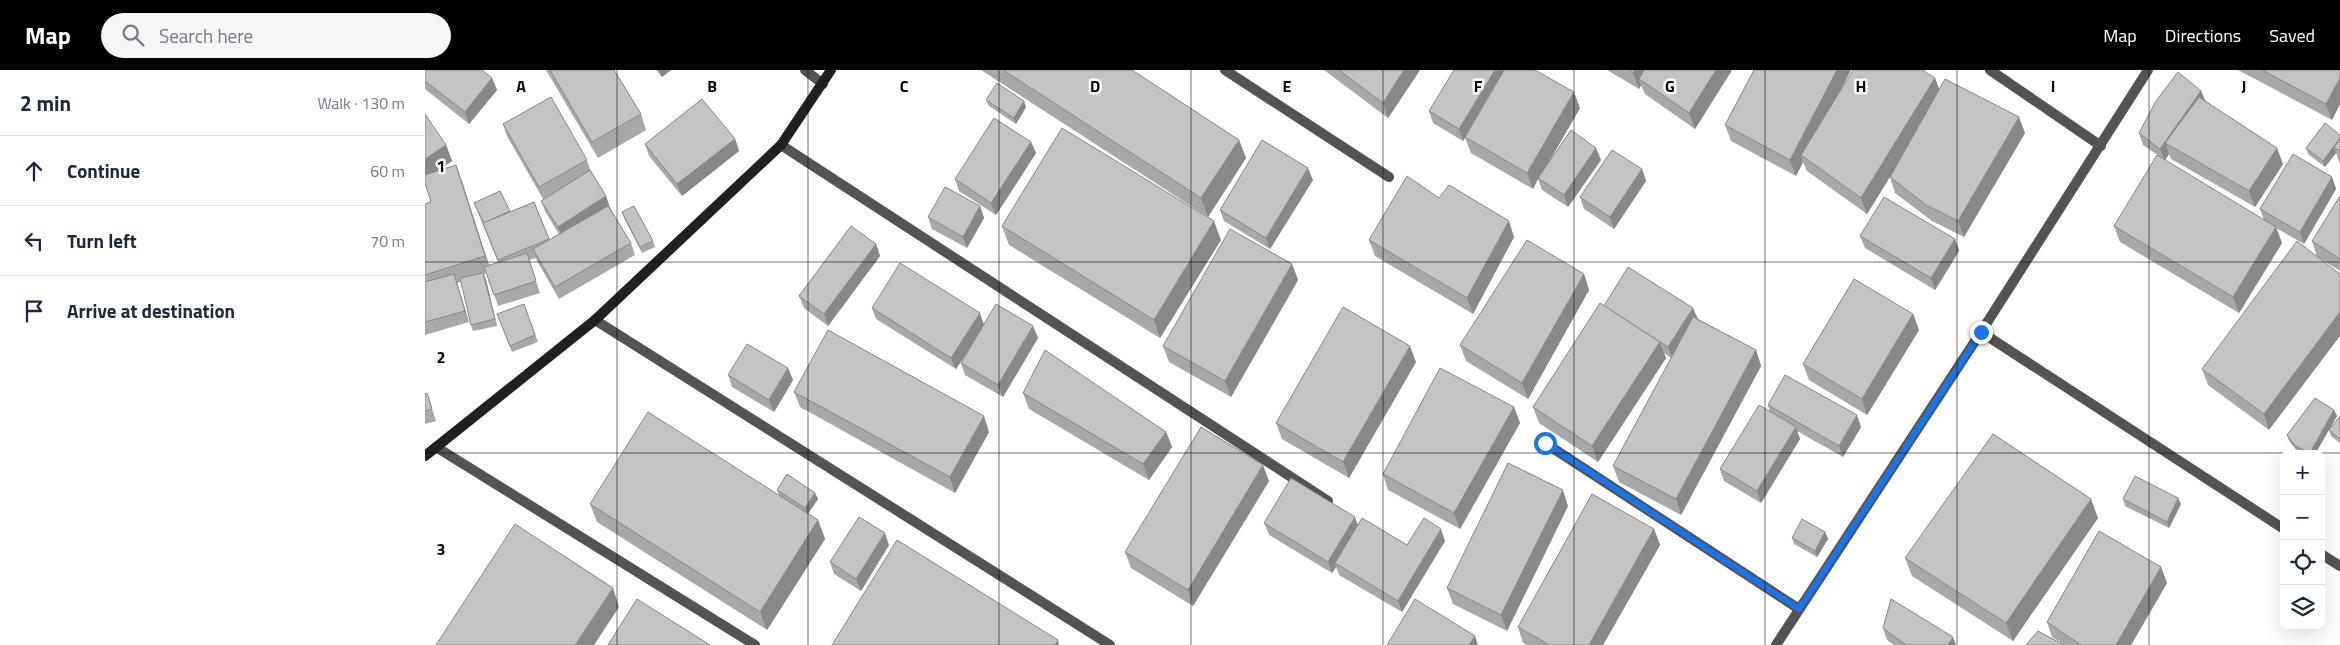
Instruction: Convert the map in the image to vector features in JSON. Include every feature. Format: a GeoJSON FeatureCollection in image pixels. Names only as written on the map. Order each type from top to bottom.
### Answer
{"type":"FeatureCollection","features":[{"type":"Feature","properties":{"kind":"main road"},"geometry":{"type":"LineString","coordinates":[[425,456],[595,320],[781,145],[831,70]]}},
{"type":"Feature","properties":{"kind":"street"},"geometry":{"type":"LineString","coordinates":[[805,70],[823,84]]}},
{"type":"Feature","properties":{"kind":"street"},"geometry":{"type":"LineString","coordinates":[[1225,70],[1389,177]]}},
{"type":"Feature","properties":{"kind":"street"},"geometry":{"type":"LineString","coordinates":[[1990,70],[2101,146]]}},
{"type":"Feature","properties":{"kind":"street"},"geometry":{"type":"LineString","coordinates":[[1776,645],[1981,332],[2148,70]]}},
{"type":"Feature","properties":{"kind":"street"},"geometry":{"type":"LineString","coordinates":[[781,145],[1335,506]]}},
{"type":"Feature","properties":{"kind":"street"},"geometry":{"type":"LineString","coordinates":[[595,320],[1110,645]]}},
{"type":"Feature","properties":{"kind":"street"},"geometry":{"type":"LineString","coordinates":[[1981,332],[2280,527]]}},
{"type":"Feature","properties":{"kind":"street"},"geometry":{"type":"LineString","coordinates":[[1545,443],[1799,609]]}},
{"type":"Feature","properties":{"kind":"street"},"geometry":{"type":"LineString","coordinates":[[436,447],[755,645]]}},
{"type":"Feature","properties":{"kind":"street"},"geometry":{"type":"LineString","coordinates":[[2325,557],[2340,566]]}},
{"type":"Feature","properties":{"kind":"building"},"geometry":{"type":"Polygon","coordinates":[[[425,70],[482,70],[492,78],[465,112],[425,81],[425,70]]]}},
{"type":"Feature","properties":{"kind":"building"},"geometry":{"type":"Polygon","coordinates":[[[550,70],[614,70],[641,114],[592,142],[550,70]]]}},
{"type":"Feature","properties":{"kind":"building"},"geometry":{"type":"Polygon","coordinates":[[[1003,70],[1132,70],[1239,140],[1201,198],[1003,70]]]}},
{"type":"Feature","properties":{"kind":"building"},"geometry":{"type":"Polygon","coordinates":[[[1339,70],[1404,70],[1383,103],[1339,70]]]}},
{"type":"Feature","properties":{"kind":"building"},"geometry":{"type":"Polygon","coordinates":[[[1454,70],[1495,70],[1459,129],[1429,111],[1454,70]]]}},
{"type":"Feature","properties":{"kind":"building"},"geometry":{"type":"Polygon","coordinates":[[[1504,70],[1535,70],[1574,92],[1527,173],[1465,137],[1504,70]]]}},
{"type":"Feature","properties":{"kind":"building"},"geometry":{"type":"Polygon","coordinates":[[[1644,70],[1716,70],[1689,113],[1639,79],[1644,70]]]}},
{"type":"Feature","properties":{"kind":"building"},"geometry":{"type":"Polygon","coordinates":[[[1754,70],[1837,70],[1790,160],[1725,125],[1754,70]]]}},
{"type":"Feature","properties":{"kind":"building"},"geometry":{"type":"Polygon","coordinates":[[[1853,70],[1922,70],[1935,78],[1861,198],[1801,155],[1853,70]]]}},
{"type":"Feature","properties":{"kind":"building"},"geometry":{"type":"Polygon","coordinates":[[[2262,70],[2340,70],[2340,78],[2326,104],[2262,70]]]}},
{"type":"Feature","properties":{"kind":"building"},"geometry":{"type":"Polygon","coordinates":[[[2178,72],[2201,91],[2160,149],[2139,133],[2156,101],[2178,72]]]}},
{"type":"Feature","properties":{"kind":"building"},"geometry":{"type":"Polygon","coordinates":[[[1945,79],[2019,117],[1958,221],[1926,205],[1890,177],[1945,79]]]}},
{"type":"Feature","properties":{"kind":"building"},"geometry":{"type":"Polygon","coordinates":[[[997,83],[1024,101],[1014,118],[986,100],[997,83]]]}},
{"type":"Feature","properties":{"kind":"building"},"geometry":{"type":"Polygon","coordinates":[[[551,97],[587,160],[539,187],[503,124],[551,97]]]}},
{"type":"Feature","properties":{"kind":"building"},"geometry":{"type":"Polygon","coordinates":[[[2199,97],[2277,148],[2249,191],[2165,143],[2199,97]]]}},
{"type":"Feature","properties":{"kind":"building"},"geometry":{"type":"Polygon","coordinates":[[[702,99],[735,139],[677,184],[645,144],[702,99]]]}},
{"type":"Feature","properties":{"kind":"building"},"geometry":{"type":"Polygon","coordinates":[[[425,114],[446,145],[425,159],[425,114]]]}},
{"type":"Feature","properties":{"kind":"building"},"geometry":{"type":"Polygon","coordinates":[[[994,118],[1031,142],[991,203],[955,179],[994,118]]]}},
{"type":"Feature","properties":{"kind":"building"},"geometry":{"type":"Polygon","coordinates":[[[2325,123],[2340,135],[2340,138],[2323,161],[2306,148],[2325,123]]]}},
{"type":"Feature","properties":{"kind":"building"},"geometry":{"type":"Polygon","coordinates":[[[1062,128],[1214,221],[1154,320],[1002,226],[1062,128]]]}},
{"type":"Feature","properties":{"kind":"building"},"geometry":{"type":"Polygon","coordinates":[[[1571,130],[1596,148],[1564,195],[1538,178],[1571,130]]]}},
{"type":"Feature","properties":{"kind":"building"},"geometry":{"type":"Polygon","coordinates":[[[2340,138],[2340,151],[2334,148],[2340,138]]]}},
{"type":"Feature","properties":{"kind":"building"},"geometry":{"type":"Polygon","coordinates":[[[1262,140],[1308,168],[1266,238],[1220,210],[1262,140]]]}},
{"type":"Feature","properties":{"kind":"building"},"geometry":{"type":"Polygon","coordinates":[[[1612,150],[1642,169],[1610,217],[1580,197],[1612,150]]]}},
{"type":"Feature","properties":{"kind":"building"},"geometry":{"type":"Polygon","coordinates":[[[2293,154],[2332,177],[2300,232],[2260,209],[2293,154]]]}},
{"type":"Feature","properties":{"kind":"building"},"geometry":{"type":"Polygon","coordinates":[[[2157,155],[2276,227],[2233,297],[2114,226],[2157,155]]]}},
{"type":"Feature","properties":{"kind":"building"},"geometry":{"type":"Polygon","coordinates":[[[456,165],[485,256],[425,275],[425,204],[431,202],[425,183],[425,175],[456,165]]]}},
{"type":"Feature","properties":{"kind":"building"},"geometry":{"type":"Polygon","coordinates":[[[590,170],[606,196],[558,227],[541,201],[590,170]]]}},
{"type":"Feature","properties":{"kind":"building"},"geometry":{"type":"Polygon","coordinates":[[[1407,176],[1439,198],[1449,185],[1509,221],[1467,298],[1369,240],[1407,176]]]}},
{"type":"Feature","properties":{"kind":"building"},"geometry":{"type":"Polygon","coordinates":[[[945,187],[980,206],[963,237],[928,217],[945,187]]]}},
{"type":"Feature","properties":{"kind":"building"},"geometry":{"type":"Polygon","coordinates":[[[500,191],[510,211],[484,223],[474,203],[500,191]]]}},
{"type":"Feature","properties":{"kind":"building"},"geometry":{"type":"Polygon","coordinates":[[[2340,196],[2340,259],[2312,241],[2340,196]]]}},
{"type":"Feature","properties":{"kind":"building"},"geometry":{"type":"Polygon","coordinates":[[[1884,197],[1955,239],[1931,278],[1860,236],[1884,197]]]}},
{"type":"Feature","properties":{"kind":"building"},"geometry":{"type":"Polygon","coordinates":[[[534,202],[549,239],[498,260],[483,223],[534,202]]]}},
{"type":"Feature","properties":{"kind":"building"},"geometry":{"type":"Polygon","coordinates":[[[608,206],[631,243],[555,287],[533,249],[608,206]]]}},
{"type":"Feature","properties":{"kind":"building"},"geometry":{"type":"Polygon","coordinates":[[[634,206],[653,241],[640,247],[622,212],[634,206]]]}},
{"type":"Feature","properties":{"kind":"building"},"geometry":{"type":"Polygon","coordinates":[[[851,226],[876,244],[824,314],[799,296],[851,226]]]}},
{"type":"Feature","properties":{"kind":"building"},"geometry":{"type":"Polygon","coordinates":[[[1230,229],[1292,264],[1225,381],[1163,346],[1230,229]]]}},
{"type":"Feature","properties":{"kind":"building"},"geometry":{"type":"Polygon","coordinates":[[[1527,240],[1584,274],[1522,383],[1460,345],[1527,240]]]}},
{"type":"Feature","properties":{"kind":"building"},"geometry":{"type":"Polygon","coordinates":[[[2297,241],[2340,274],[2340,312],[2264,414],[2202,369],[2297,241]]]}},
{"type":"Feature","properties":{"kind":"building"},"geometry":{"type":"Polygon","coordinates":[[[527,253],[536,281],[494,295],[484,267],[527,253]]]}},
{"type":"Feature","properties":{"kind":"building"},"geometry":{"type":"Polygon","coordinates":[[[900,263],[980,313],[951,358],[872,308],[900,263]]]}},
{"type":"Feature","properties":{"kind":"building"},"geometry":{"type":"Polygon","coordinates":[[[1628,267],[1693,308],[1668,347],[1604,306],[1628,267]]]}},
{"type":"Feature","properties":{"kind":"building"},"geometry":{"type":"Polygon","coordinates":[[[483,273],[495,319],[471,325],[460,278],[483,273]]]}},
{"type":"Feature","properties":{"kind":"building"},"geometry":{"type":"Polygon","coordinates":[[[454,274],[465,311],[425,322],[425,282],[454,274]]]}},
{"type":"Feature","properties":{"kind":"building"},"geometry":{"type":"Polygon","coordinates":[[[1854,279],[1913,314],[1862,399],[1803,364],[1854,279]]]}},
{"type":"Feature","properties":{"kind":"building"},"geometry":{"type":"Polygon","coordinates":[[[1600,303],[1660,342],[1592,446],[1533,407],[1600,303]]]}},
{"type":"Feature","properties":{"kind":"building"},"geometry":{"type":"Polygon","coordinates":[[[524,304],[535,335],[510,346],[497,314],[524,304]]]}},
{"type":"Feature","properties":{"kind":"building"},"geometry":{"type":"Polygon","coordinates":[[[996,304],[1033,326],[998,385],[961,363],[996,304]]]}},
{"type":"Feature","properties":{"kind":"building"},"geometry":{"type":"Polygon","coordinates":[[[1343,307],[1410,346],[1343,462],[1276,423],[1343,307]]]}},
{"type":"Feature","properties":{"kind":"building"},"geometry":{"type":"Polygon","coordinates":[[[1693,317],[1756,350],[1676,499],[1613,466],[1693,317]]]}},
{"type":"Feature","properties":{"kind":"building"},"geometry":{"type":"Polygon","coordinates":[[[828,330],[984,416],[950,477],[794,392],[828,330]]]}},
{"type":"Feature","properties":{"kind":"building"},"geometry":{"type":"Polygon","coordinates":[[[747,344],[788,368],[769,400],[728,375],[747,344]]]}},
{"type":"Feature","properties":{"kind":"building"},"geometry":{"type":"Polygon","coordinates":[[[1045,350],[1166,432],[1143,464],[1023,393],[1045,350]]]}},
{"type":"Feature","properties":{"kind":"building"},"geometry":{"type":"Polygon","coordinates":[[[1440,368],[1514,407],[1454,513],[1383,474],[1440,368]]]}},
{"type":"Feature","properties":{"kind":"building"},"geometry":{"type":"Polygon","coordinates":[[[1785,375],[1857,415],[1839,446],[1768,405],[1785,375]]]}},
{"type":"Feature","properties":{"kind":"building"},"geometry":{"type":"Polygon","coordinates":[[[427,393],[432,409],[425,411],[425,394],[427,393]]]}},
{"type":"Feature","properties":{"kind":"building"},"geometry":{"type":"Polygon","coordinates":[[[2315,398],[2334,410],[2312,450],[2304,450],[2295,446],[2287,435],[2315,398]]]}},
{"type":"Feature","properties":{"kind":"building"},"geometry":{"type":"Polygon","coordinates":[[[1759,405],[1796,427],[1757,491],[1720,469],[1759,405]]]}},
{"type":"Feature","properties":{"kind":"building"},"geometry":{"type":"Polygon","coordinates":[[[648,412],[818,520],[760,612],[590,504],[648,412]]]}},
{"type":"Feature","properties":{"kind":"building"},"geometry":{"type":"Polygon","coordinates":[[[2340,416],[2340,439],[2329,430],[2340,416]]]}},
{"type":"Feature","properties":{"kind":"building"},"geometry":{"type":"Polygon","coordinates":[[[1201,427],[1263,465],[1188,590],[1125,552],[1201,427]]]}},
{"type":"Feature","properties":{"kind":"building"},"geometry":{"type":"Polygon","coordinates":[[[1993,434],[2091,499],[2006,623],[1905,558],[1993,434]]]}},
{"type":"Feature","properties":{"kind":"building"},"geometry":{"type":"Polygon","coordinates":[[[1508,463],[1563,490],[1501,615],[1447,588],[1508,463]]]}},
{"type":"Feature","properties":{"kind":"building"},"geometry":{"type":"Polygon","coordinates":[[[787,474],[815,493],[805,508],[777,490],[787,474]]]}},
{"type":"Feature","properties":{"kind":"building"},"geometry":{"type":"Polygon","coordinates":[[[2135,476],[2178,498],[2167,522],[2123,499],[2135,476]]]}},
{"type":"Feature","properties":{"kind":"building"},"geometry":{"type":"Polygon","coordinates":[[[1291,478],[1355,517],[1328,562],[1264,523],[1291,478]]]}},
{"type":"Feature","properties":{"kind":"building"},"geometry":{"type":"Polygon","coordinates":[[[1592,494],[1654,529],[1589,645],[1550,645],[1518,627],[1592,494]]]}},
{"type":"Feature","properties":{"kind":"building"},"geometry":{"type":"Polygon","coordinates":[[[859,517],[885,533],[856,579],[830,562],[859,517]]]}},
{"type":"Feature","properties":{"kind":"building"},"geometry":{"type":"Polygon","coordinates":[[[1362,518],[1407,545],[1424,518],[1441,529],[1398,601],[1335,563],[1362,518]]]}},
{"type":"Feature","properties":{"kind":"building"},"geometry":{"type":"Polygon","coordinates":[[[1802,519],[1825,532],[1815,551],[1792,538],[1802,519]]]}},
{"type":"Feature","properties":{"kind":"building"},"geometry":{"type":"Polygon","coordinates":[[[515,524],[613,588],[575,645],[436,645],[515,524]]]}},
{"type":"Feature","properties":{"kind":"building"},"geometry":{"type":"Polygon","coordinates":[[[2099,531],[2161,567],[2116,645],[2081,645],[2047,622],[2099,531]]]}},
{"type":"Feature","properties":{"kind":"building"},"geometry":{"type":"Polygon","coordinates":[[[897,540],[1058,640],[1055,645],[832,645],[897,540]]]}},
{"type":"Feature","properties":{"kind":"building"},"geometry":{"type":"Polygon","coordinates":[[[637,599],[710,645],[608,645],[637,599]]]}},
{"type":"Feature","properties":{"kind":"building"},"geometry":{"type":"Polygon","coordinates":[[[1415,599],[1475,636],[1469,645],[1387,645],[1415,599]]]}},
{"type":"Feature","properties":{"kind":"building"},"geometry":{"type":"Polygon","coordinates":[[[1891,599],[1953,637],[1948,645],[1906,645],[1883,628],[1891,599]]]}},
{"type":"Feature","properties":{"kind":"building"},"geometry":{"type":"Polygon","coordinates":[[[2038,631],[2064,645],[2026,645],[2038,631]]]}},
{"type":"Feature","properties":{"kind":"route"},"geometry":{"type":"LineString","coordinates":[[1545,443],[1799,609],[1981,332]]}}]}
